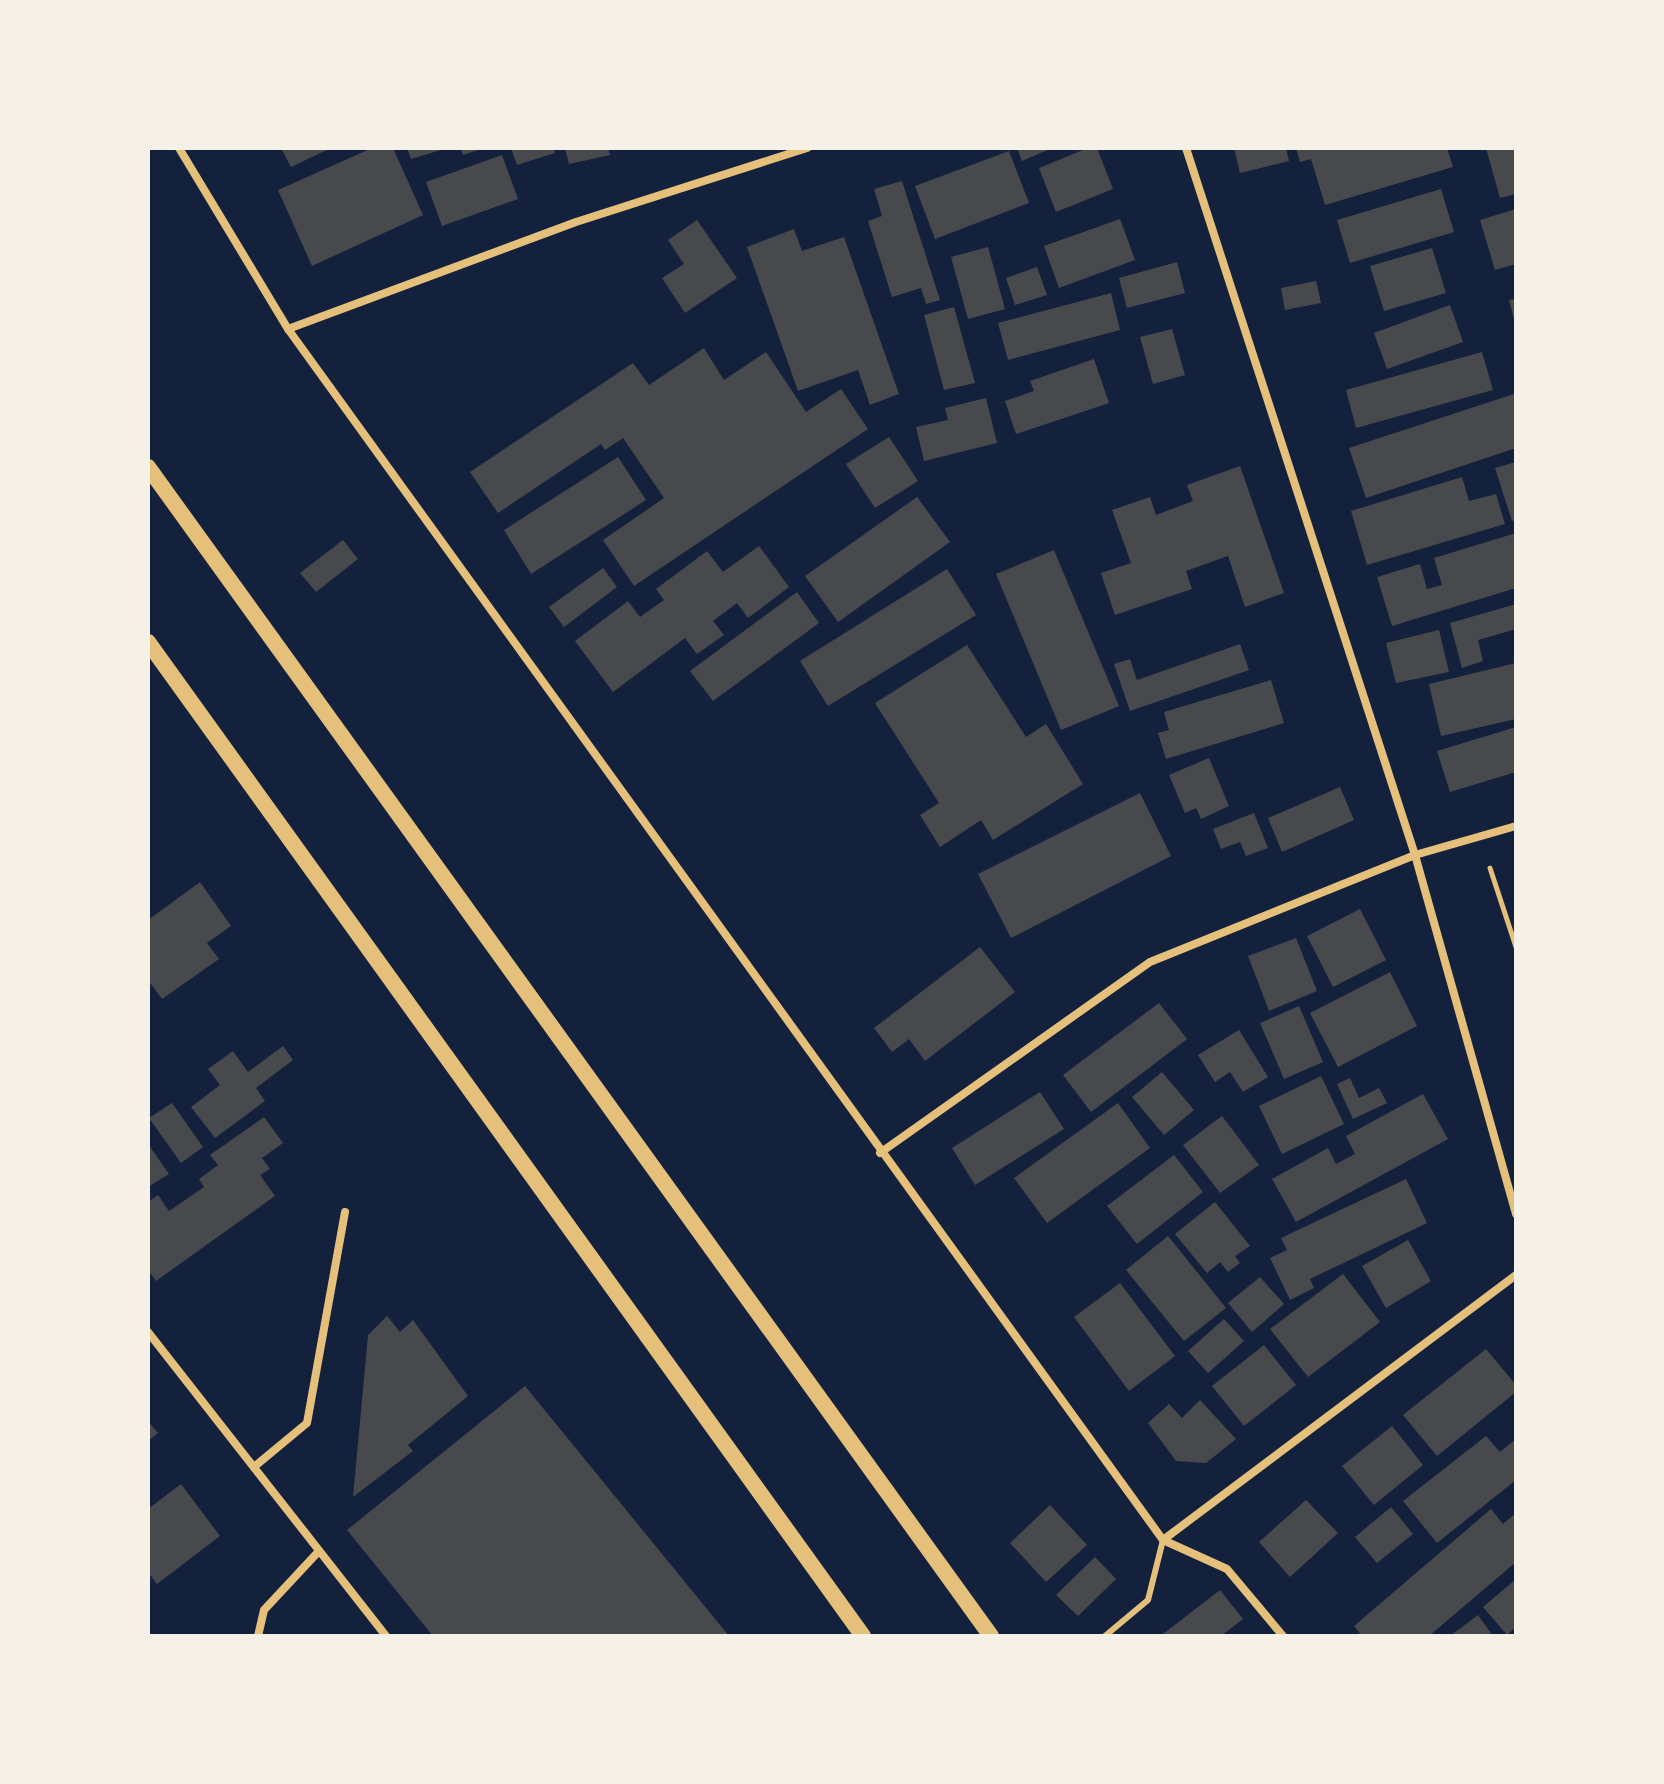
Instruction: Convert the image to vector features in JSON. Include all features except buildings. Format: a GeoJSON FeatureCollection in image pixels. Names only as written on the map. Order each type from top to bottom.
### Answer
{"type":"FeatureCollection","features":[{"type":"Feature","properties":{"kind":"main road"},"geometry":{"type":"LineString","coordinates":[[148,467],[991,1636]]}},
{"type":"Feature","properties":{"kind":"main road"},"geometry":{"type":"LineString","coordinates":[[148,642],[863,1636]]}},
{"type":"Feature","properties":{"kind":"street"},"geometry":{"type":"LineString","coordinates":[[179,148],[288,329],[880,1153],[1163,1540],[1227,1569],[1283,1636]]}},
{"type":"Feature","properties":{"kind":"street"},"geometry":{"type":"LineString","coordinates":[[288,329],[576,222],[807,148]]}},
{"type":"Feature","properties":{"kind":"street"},"geometry":{"type":"LineString","coordinates":[[1186,148],[1415,855],[1516,1214]]}},
{"type":"Feature","properties":{"kind":"street"},"geometry":{"type":"LineString","coordinates":[[880,1153],[1150,962],[1415,855],[1516,826]]}},
{"type":"Feature","properties":{"kind":"street"},"geometry":{"type":"LineString","coordinates":[[254,1467],[307,1423],[345,1212]]}},
{"type":"Feature","properties":{"kind":"street"},"geometry":{"type":"LineString","coordinates":[[1163,1540],[1516,1275]]}},
{"type":"Feature","properties":{"kind":"street"},"geometry":{"type":"LineString","coordinates":[[148,1332],[386,1636]]}},
{"type":"Feature","properties":{"kind":"street"},"geometry":{"type":"LineString","coordinates":[[258,1636],[264,1610],[319,1551]]}},
{"type":"Feature","properties":{"kind":"lane"},"geometry":{"type":"LineString","coordinates":[[1105,1636],[1148,1600],[1163,1540]]}},
{"type":"Feature","properties":{"kind":"path"},"geometry":{"type":"LineString","coordinates":[[1480,836],[1516,947]]}}]}
